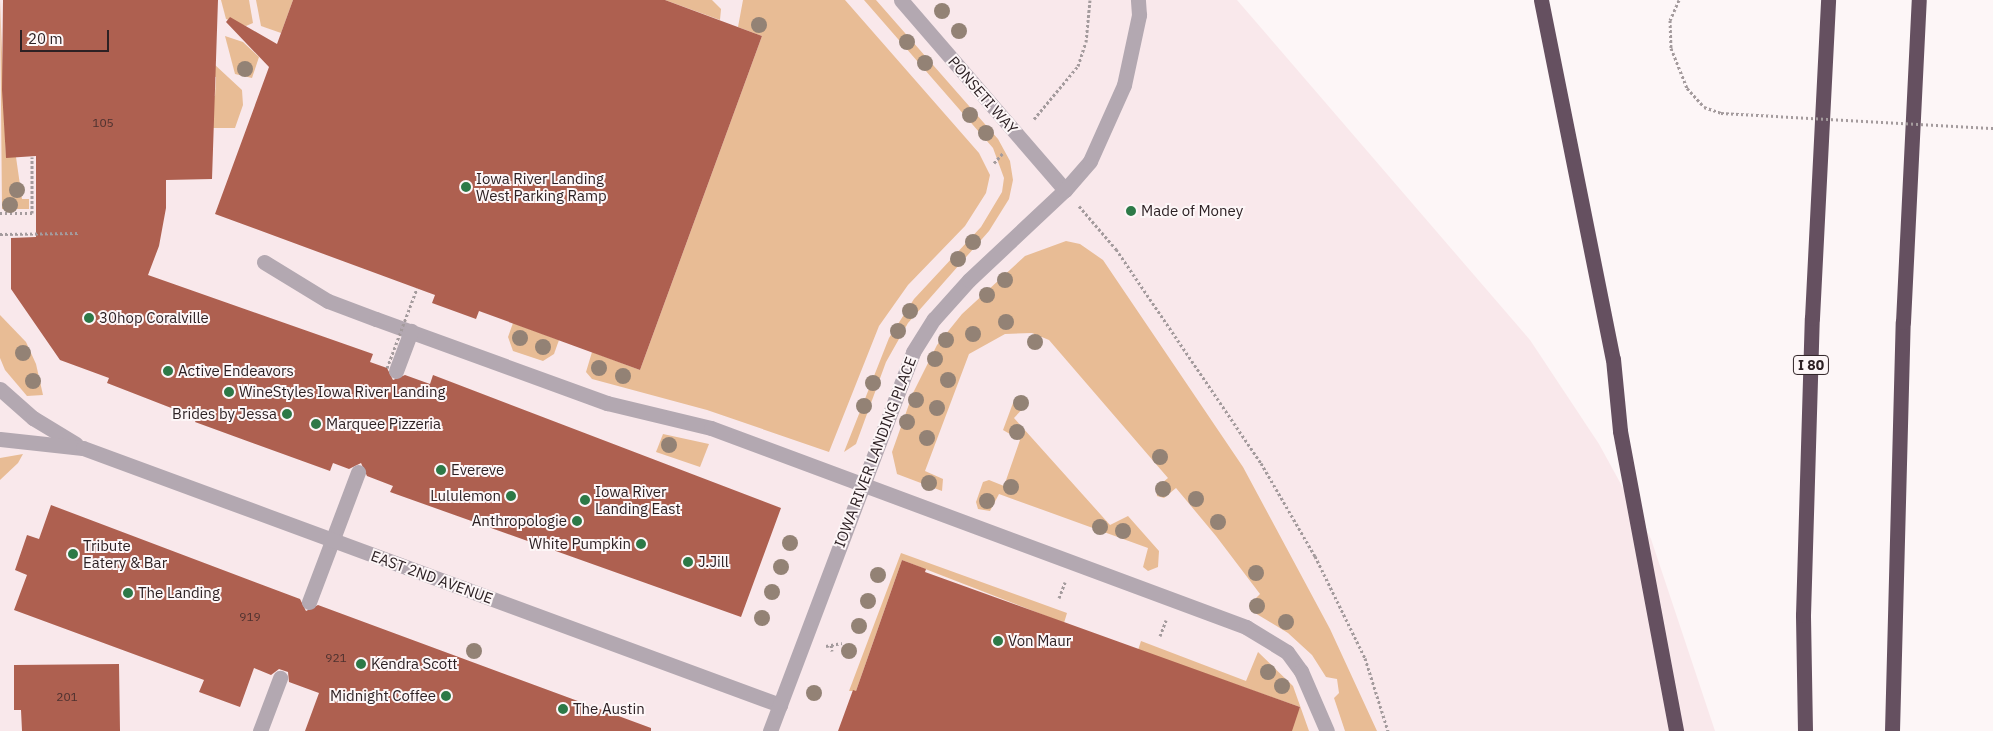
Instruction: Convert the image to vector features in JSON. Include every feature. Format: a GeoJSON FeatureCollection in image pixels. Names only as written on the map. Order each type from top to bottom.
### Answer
{"type":"FeatureCollection","features":[{"type":"Feature","properties":{"kind":"highway"},"geometry":{"type":"LineString","coordinates":[[1542,0],[1612,359],[1620,431],[1676,731]]}},
{"type":"Feature","properties":{"kind":"highway","name":"I 80"},"geometry":{"type":"LineString","coordinates":[[1805,731],[1803,614],[1810,377],[1828,0]]}},
{"type":"Feature","properties":{"kind":"highway"},"geometry":{"type":"LineString","coordinates":[[1892,731],[1903,322],[1919,0]]}},
{"type":"Feature","properties":{"kind":"street","name":"PONSETI WAY"},"geometry":{"type":"LineString","coordinates":[[901,0],[1065,190]]}},
{"type":"Feature","properties":{"kind":"street","name":"IOWA RIVER LANDING PLACE"},"geometry":{"type":"LineString","coordinates":[[770,731],[913,352],[934,319],[1014,235],[1065,190],[1090,161],[1124,85],[1139,15],[1138,0]]}},
{"type":"Feature","properties":{"kind":"street"},"geometry":{"type":"LineString","coordinates":[[264,262],[328,300],[607,403],[711,428],[1267,637],[1287,652],[1301,670],[1327,731]]}},
{"type":"Feature","properties":{"kind":"street"},"geometry":{"type":"LineString","coordinates":[[391,370],[411,331]]}},
{"type":"Feature","properties":{"kind":"street","name":"EAST 2ND AVENUE"},"geometry":{"type":"LineString","coordinates":[[0,389],[33,418],[83,448],[780,705]]}},
{"type":"Feature","properties":{"kind":"street","name":"EAST 2ND AVENUE"},"geometry":{"type":"LineString","coordinates":[[0,439],[83,448]]}},
{"type":"Feature","properties":{"kind":"street"},"geometry":{"type":"LineString","coordinates":[[309,602],[358,472]]}},
{"type":"Feature","properties":{"kind":"street"},"geometry":{"type":"LineString","coordinates":[[260,731],[280,678]]}},
{"type":"Feature","properties":{"kind":"path"},"geometry":{"type":"LineString","coordinates":[[1019,136],[1063,89],[1078,66],[1086,42],[1090,0]]}},
{"type":"Feature","properties":{"kind":"path"},"geometry":{"type":"LineString","coordinates":[[1679,0],[1670,20],[1671,48],[1687,88],[1704,107],[1721,112],[1992,128]]}},
{"type":"Feature","properties":{"kind":"path"},"geometry":{"type":"LineString","coordinates":[[0,213],[32,213],[34,184],[32,157]]}},
{"type":"Feature","properties":{"kind":"path"},"geometry":{"type":"LineString","coordinates":[[1065,190],[1116,249],[1260,463],[1315,556],[1365,658],[1388,731]]}},
{"type":"Feature","properties":{"kind":"path"},"geometry":{"type":"LineString","coordinates":[[0,234],[79,233]]}},
{"type":"Feature","properties":{"kind":"path"},"geometry":{"type":"LineString","coordinates":[[391,370],[417,288]]}},
{"type":"Feature","properties":{"kind":"path"},"geometry":{"type":"LineString","coordinates":[[1059,598],[1066,578]]}},
{"type":"Feature","properties":{"kind":"path"},"geometry":{"type":"LineString","coordinates":[[1160,636],[1168,615]]}},
{"type":"Feature","properties":{"kind":"path"},"geometry":{"type":"LineString","coordinates":[[831,645],[842,643]]}},
{"type":"Feature","properties":{"kind":"shaded area"},"geometry":{"type":"Polygon","coordinates":[[[0,0],[1237,0],[1530,340],[1599,444],[1651,539],[1715,731],[0,731],[0,0]]]}},
{"type":"Feature","properties":{"kind":"shaded area"},"geometry":{"type":"Polygon","coordinates":[[[0,0],[6,157],[16,157],[22,199],[29,199],[29,209],[2,209],[0,0]]]}},
{"type":"Feature","properties":{"kind":"shaded area"},"geometry":{"type":"Polygon","coordinates":[[[221,0],[249,0],[253,23],[246,26],[226,19],[221,0]]]}},
{"type":"Feature","properties":{"kind":"shaded area"},"geometry":{"type":"Polygon","coordinates":[[[256,0],[293,0],[281,33],[261,26],[256,0]]]}},
{"type":"Feature","properties":{"kind":"shaded area"},"geometry":{"type":"Polygon","coordinates":[[[665,0],[712,0],[721,9],[720,20],[665,0]]]}},
{"type":"Feature","properties":{"kind":"shaded area"},"geometry":{"type":"Polygon","coordinates":[[[743,0],[845,0],[979,153],[990,175],[986,193],[965,226],[908,285],[879,326],[829,452],[707,410],[592,379],[586,372],[592,352],[640,370],[762,36],[738,27],[743,0]]]}},
{"type":"Feature","properties":{"kind":"shaded area"},"geometry":{"type":"Polygon","coordinates":[[[864,0],[876,0],[998,139],[1010,161],[1013,180],[1009,199],[989,231],[908,323],[886,362],[856,444],[844,452],[889,338],[914,299],[981,227],[1002,192],[1004,178],[993,148],[864,0]]]}},
{"type":"Feature","properties":{"kind":"shaded area"},"geometry":{"type":"Polygon","coordinates":[[[225,36],[243,42],[259,57],[252,78],[235,74],[225,36]]]}},
{"type":"Feature","properties":{"kind":"shaded area"},"geometry":{"type":"Polygon","coordinates":[[[214,64],[242,90],[243,105],[235,128],[208,128],[206,96],[215,96],[216,77],[207,76],[214,64]]]}},
{"type":"Feature","properties":{"kind":"shaded area"},"geometry":{"type":"Polygon","coordinates":[[[1066,241],[1080,244],[1103,260],[1243,467],[1330,629],[1377,731],[1345,731],[1334,698],[1339,693],[1337,679],[1326,677],[1312,655],[1288,633],[1255,613],[1251,603],[1260,594],[1216,536],[1176,488],[1164,498],[1157,496],[1156,488],[1168,478],[1049,340],[1032,333],[1005,334],[969,354],[925,471],[943,479],[942,491],[897,474],[892,452],[913,393],[937,345],[962,314],[1025,256],[1066,241]]]}},
{"type":"Feature","properties":{"kind":"shaded area"},"geometry":{"type":"Polygon","coordinates":[[[0,315],[26,342],[36,364],[43,395],[27,396],[5,370],[0,358],[0,315]]]}},
{"type":"Feature","properties":{"kind":"shaded area"},"geometry":{"type":"Polygon","coordinates":[[[513,323],[559,340],[554,354],[543,361],[513,351],[508,337],[513,323]]]}},
{"type":"Feature","properties":{"kind":"shaded area"},"geometry":{"type":"Polygon","coordinates":[[[1027,398],[1028,403],[1014,418],[1110,525],[1128,516],[1159,551],[1158,567],[1148,571],[1143,567],[1148,548],[999,494],[990,511],[978,509],[976,502],[983,482],[989,480],[1004,486],[1020,440],[1003,430],[1013,403],[1027,398]]]}},
{"type":"Feature","properties":{"kind":"shaded area"},"geometry":{"type":"Polygon","coordinates":[[[663,434],[709,444],[700,467],[656,452],[663,434]]]}},
{"type":"Feature","properties":{"kind":"shaded area"},"geometry":{"type":"Polygon","coordinates":[[[23,454],[18,463],[0,480],[0,458],[23,454]]]}},
{"type":"Feature","properties":{"kind":"shaded area"},"geometry":{"type":"Polygon","coordinates":[[[901,553],[1067,613],[1064,623],[902,560],[856,691],[849,691],[901,553]]]}},
{"type":"Feature","properties":{"kind":"shaded area"},"geometry":{"type":"Polygon","coordinates":[[[1141,641],[1246,681],[1258,652],[1293,686],[1309,731],[1289,731],[1300,707],[1138,650],[1141,641]]]}},
{"type":"Feature","properties":{"kind":"building"},"geometry":{"type":"Polygon","coordinates":[[[3,0],[218,0],[212,179],[166,180],[166,208],[159,246],[148,275],[373,354],[370,362],[387,368],[393,380],[405,375],[430,384],[433,375],[781,508],[741,617],[390,492],[393,486],[367,476],[361,463],[349,469],[333,463],[330,471],[195,422],[197,418],[107,383],[109,378],[60,360],[11,289],[11,238],[36,237],[36,156],[6,158],[2,90],[3,0]]]}},
{"type":"Feature","properties":{"kind":"building","name":"Iowa River Landing West Parking Ramp"},"geometry":{"type":"Polygon","coordinates":[[[293,0],[665,0],[762,36],[640,370],[479,311],[476,319],[432,303],[435,295],[215,214],[269,67],[226,22],[230,17],[277,44],[293,0]]]}},
{"type":"Feature","properties":{"kind":"building"},"geometry":{"type":"Polygon","coordinates":[[[51,505],[300,599],[306,611],[318,605],[651,728],[651,731],[305,731],[319,693],[289,682],[288,672],[279,669],[271,675],[254,668],[240,707],[199,692],[204,680],[14,610],[27,575],[15,570],[27,535],[39,539],[51,505]]]}},
{"type":"Feature","properties":{"kind":"building","name":"Von Maur"},"geometry":{"type":"Polygon","coordinates":[[[902,560],[926,569],[925,572],[1300,707],[1292,731],[838,731],[853,690],[856,691],[902,560]]]}},
{"type":"Feature","properties":{"kind":"building"},"geometry":{"type":"Polygon","coordinates":[[[119,664],[120,731],[22,731],[21,710],[14,710],[14,665],[119,664]]]}},
{"type":"Feature","properties":{"kind":"place","name":"Iowa River Landing West Parking Ramp"},"geometry":{"type":"Point","coordinates":[466,187]}},
{"type":"Feature","properties":{"kind":"place","name":"Made of Money"},"geometry":{"type":"Point","coordinates":[1131,211]}},
{"type":"Feature","properties":{"kind":"place","name":"30hop Coralville"},"geometry":{"type":"Point","coordinates":[89,318]}},
{"type":"Feature","properties":{"kind":"place","name":"Active Endeavors"},"geometry":{"type":"Point","coordinates":[168,371]}},
{"type":"Feature","properties":{"kind":"place","name":"WineStyles Iowa River Landing"},"geometry":{"type":"Point","coordinates":[229,392]}},
{"type":"Feature","properties":{"kind":"place","name":"Brides by Jessa"},"geometry":{"type":"Point","coordinates":[287,414]}},
{"type":"Feature","properties":{"kind":"place","name":"Marquee Pizzeria"},"geometry":{"type":"Point","coordinates":[316,424]}},
{"type":"Feature","properties":{"kind":"place","name":"Evereve"},"geometry":{"type":"Point","coordinates":[441,470]}},
{"type":"Feature","properties":{"kind":"place","name":"Lululemon"},"geometry":{"type":"Point","coordinates":[511,496]}},
{"type":"Feature","properties":{"kind":"place","name":"Iowa River Landing East"},"geometry":{"type":"Point","coordinates":[585,500]}},
{"type":"Feature","properties":{"kind":"place","name":"Anthropologie"},"geometry":{"type":"Point","coordinates":[577,521]}},
{"type":"Feature","properties":{"kind":"place","name":"White Pumpkin"},"geometry":{"type":"Point","coordinates":[641,544]}},
{"type":"Feature","properties":{"kind":"place","name":"Tribute Eatery & Bar"},"geometry":{"type":"Point","coordinates":[73,554]}},
{"type":"Feature","properties":{"kind":"place","name":"J.Jill"},"geometry":{"type":"Point","coordinates":[688,562]}},
{"type":"Feature","properties":{"kind":"place","name":"The Landing"},"geometry":{"type":"Point","coordinates":[128,593]}},
{"type":"Feature","properties":{"kind":"place","name":"Von Maur"},"geometry":{"type":"Point","coordinates":[998,641]}},
{"type":"Feature","properties":{"kind":"place","name":"Kendra Scott"},"geometry":{"type":"Point","coordinates":[361,664]}},
{"type":"Feature","properties":{"kind":"place","name":"Midnight Coffee"},"geometry":{"type":"Point","coordinates":[446,696]}},
{"type":"Feature","properties":{"kind":"place","name":"The Austin"},"geometry":{"type":"Point","coordinates":[563,709]}}]}
